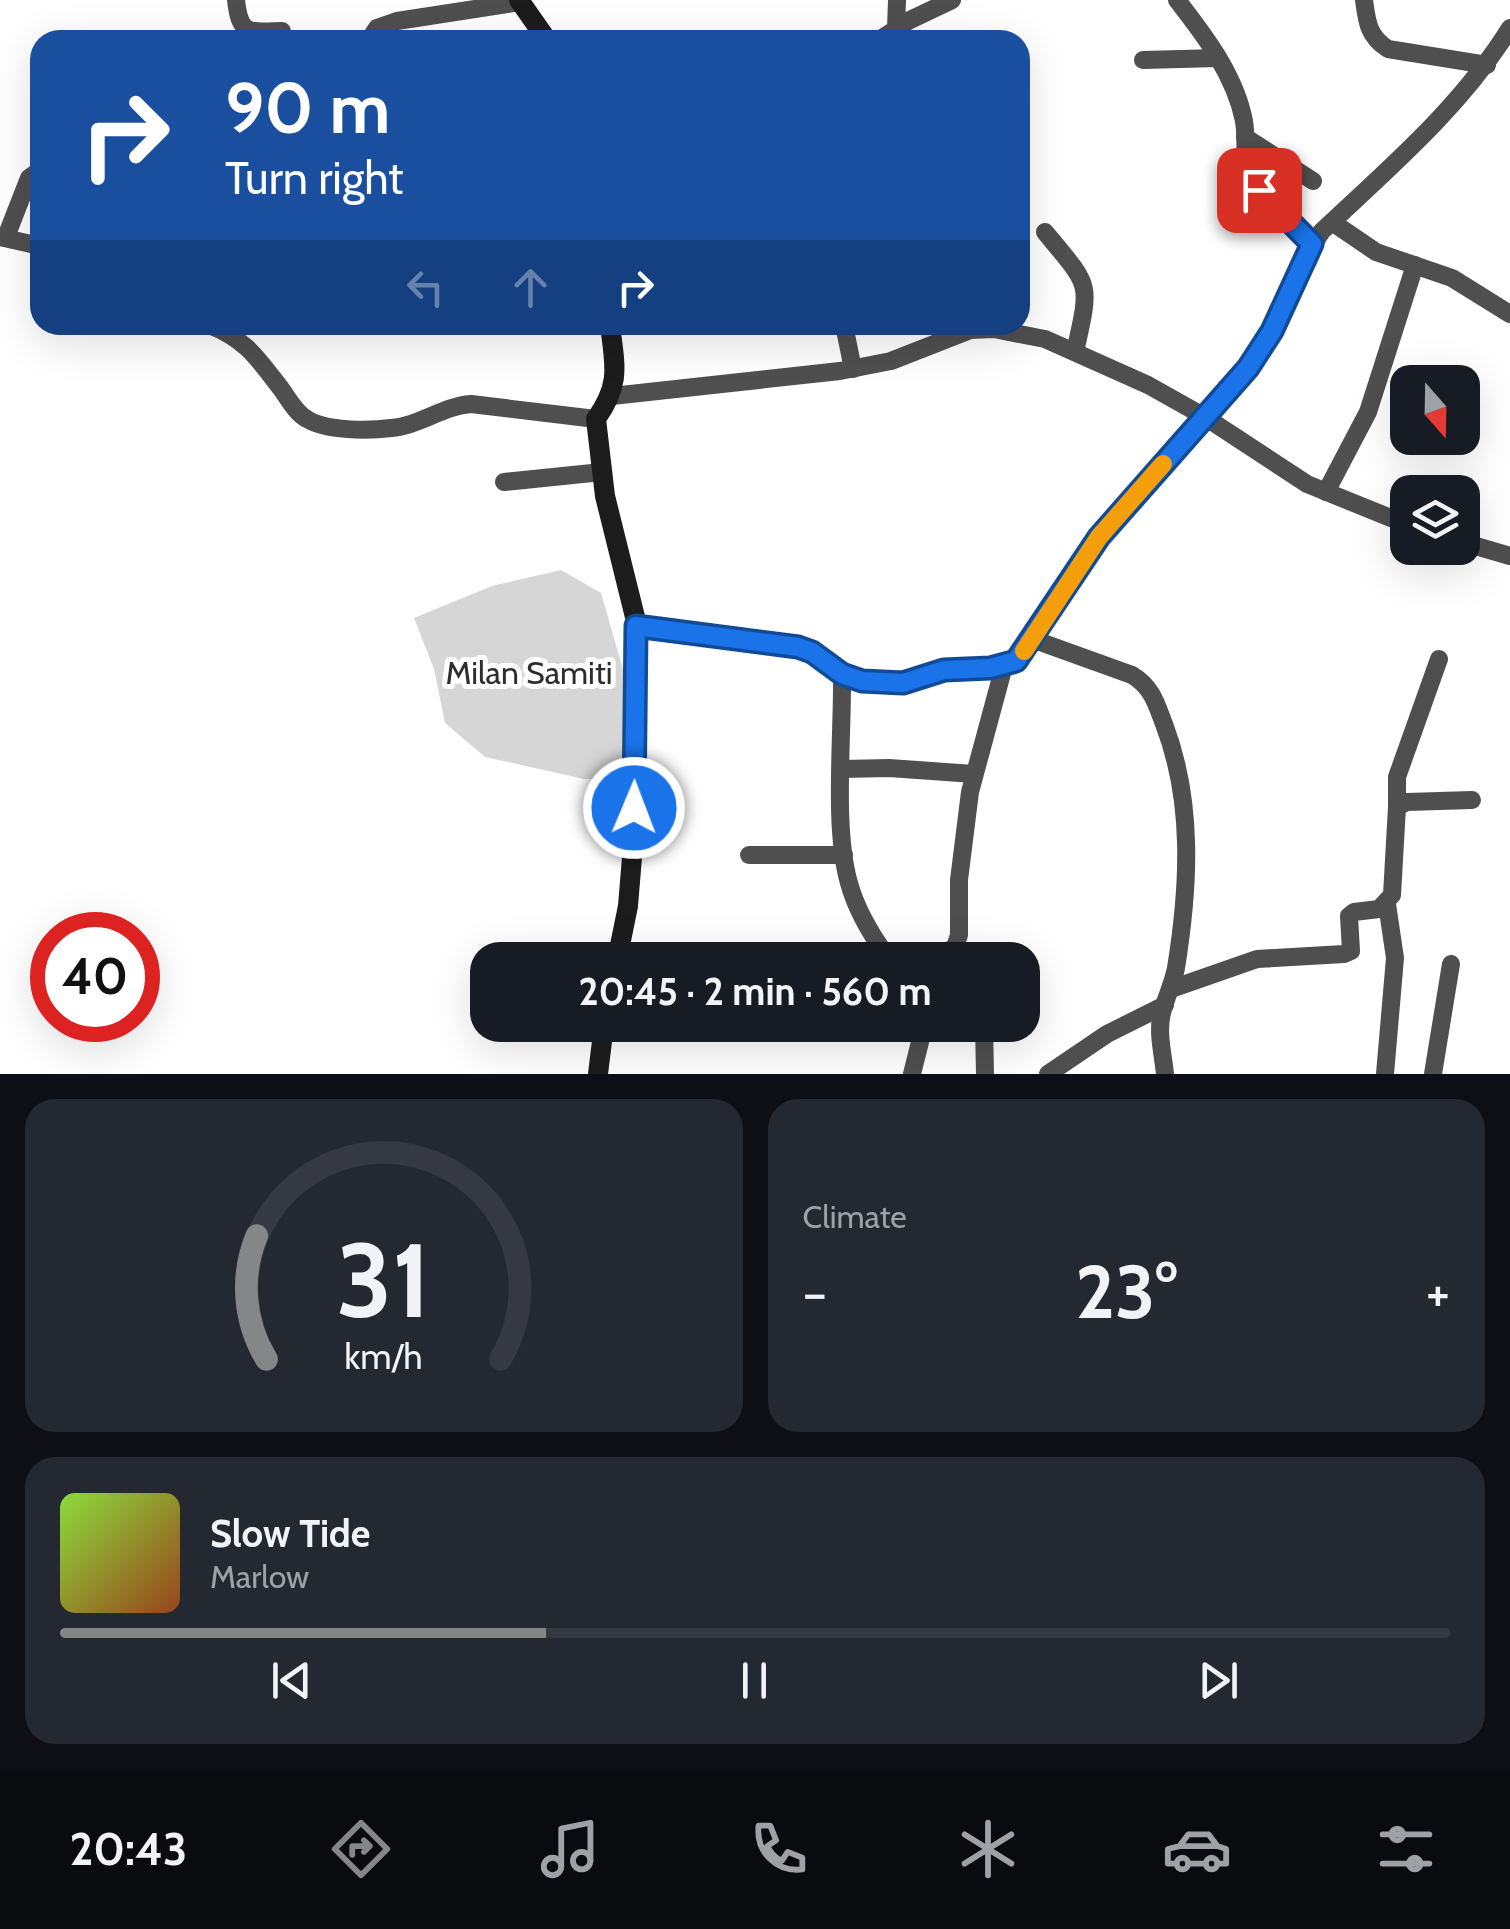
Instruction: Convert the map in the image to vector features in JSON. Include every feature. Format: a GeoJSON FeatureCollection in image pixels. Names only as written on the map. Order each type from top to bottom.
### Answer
{"type":"FeatureCollection","features":[{"type":"Feature","properties":{"kind":"street"},"geometry":{"type":"LineString","coordinates":[[236,0],[239,21],[248,30]]}},
{"type":"Feature","properties":{"kind":"street"},"geometry":{"type":"LineString","coordinates":[[896,28],[897,0]]}},
{"type":"Feature","properties":{"kind":"street"},"geometry":{"type":"LineString","coordinates":[[893,30],[952,0]]}},
{"type":"Feature","properties":{"kind":"street"},"geometry":{"type":"LineString","coordinates":[[1177,0],[1218,58],[1236,95],[1249,172],[1259,190],[1312,244]]}},
{"type":"Feature","properties":{"kind":"street"},"geometry":{"type":"LineString","coordinates":[[1364,0],[1368,27],[1375,40],[1388,48],[1498,54]]}},
{"type":"Feature","properties":{"kind":"street"},"geometry":{"type":"LineString","coordinates":[[376,30],[397,22],[520,1],[540,30]]}},
{"type":"Feature","properties":{"kind":"street"},"geometry":{"type":"LineString","coordinates":[[636,626],[798,647],[812,652],[842,674],[862,681],[903,683],[944,670],[1004,666],[1016,661],[1099,537],[1248,368],[1272,331],[1312,244],[1438,120],[1498,54],[1510,28]]}},
{"type":"Feature","properties":{"kind":"street"},"geometry":{"type":"LineString","coordinates":[[1143,60],[1218,58]]}},
{"type":"Feature","properties":{"kind":"street"},"geometry":{"type":"LineString","coordinates":[[1245,137],[1312,181]]}},
{"type":"Feature","properties":{"kind":"street"},"geometry":{"type":"LineString","coordinates":[[30,177],[3,237],[30,244]]}},
{"type":"Feature","properties":{"kind":"street"},"geometry":{"type":"LineString","coordinates":[[1332,222],[1376,252],[1462,283],[1510,314]]}},
{"type":"Feature","properties":{"kind":"street"},"geometry":{"type":"LineString","coordinates":[[1045,232],[1082,277],[1087,290],[1074,352]]}},
{"type":"Feature","properties":{"kind":"street"},"geometry":{"type":"LineString","coordinates":[[1326,492],[1368,412],[1416,265]]}},
{"type":"Feature","properties":{"kind":"street"},"geometry":{"type":"LineString","coordinates":[[231,335],[250,348],[297,411],[309,421],[324,425],[393,428],[453,406],[471,404],[596,419]]}},
{"type":"Feature","properties":{"kind":"street"},"geometry":{"type":"LineString","coordinates":[[611,335],[615,368],[612,396],[596,419],[605,496],[636,626],[633,845],[621,942]]}},
{"type":"Feature","properties":{"kind":"street"},"geometry":{"type":"LineString","coordinates":[[846,335],[853,369]]}},
{"type":"Feature","properties":{"kind":"street"},"geometry":{"type":"LineString","coordinates":[[612,396],[802,378],[918,352],[958,335]]}},
{"type":"Feature","properties":{"kind":"street"},"geometry":{"type":"LineString","coordinates":[[1025,335],[1045,339],[1148,385],[1307,484],[1390,518]]}},
{"type":"Feature","properties":{"kind":"street"},"geometry":{"type":"LineString","coordinates":[[504,482],[602,472]]}},
{"type":"Feature","properties":{"kind":"street"},"geometry":{"type":"LineString","coordinates":[[1480,547],[1510,556]]}},
{"type":"Feature","properties":{"kind":"street"},"geometry":{"type":"LineString","coordinates":[[1032,639],[1132,675],[1153,692],[1173,746],[1184,804],[1185,892],[1160,1032],[1165,1074]]}},
{"type":"Feature","properties":{"kind":"street"},"geometry":{"type":"LineString","coordinates":[[1048,1074],[1168,997],[1257,959],[1351,951],[1349,916],[1386,904],[1392,895],[1396,778],[1439,659]]}},
{"type":"Feature","properties":{"kind":"street"},"geometry":{"type":"LineString","coordinates":[[960,942],[959,880],[974,774],[997,704],[1004,666]]}},
{"type":"Feature","properties":{"kind":"street"},"geometry":{"type":"LineString","coordinates":[[842,674],[844,855],[853,896],[878,942]]}},
{"type":"Feature","properties":{"kind":"street"},"geometry":{"type":"LineString","coordinates":[[842,769],[974,774]]}},
{"type":"Feature","properties":{"kind":"street"},"geometry":{"type":"LineString","coordinates":[[1396,807],[1407,802],[1472,800]]}},
{"type":"Feature","properties":{"kind":"street"},"geometry":{"type":"LineString","coordinates":[[750,855],[844,855]]}},
{"type":"Feature","properties":{"kind":"street"},"geometry":{"type":"LineString","coordinates":[[1385,1074],[1395,958],[1386,904]]}},
{"type":"Feature","properties":{"kind":"street"},"geometry":{"type":"LineString","coordinates":[[1433,1074],[1451,964]]}},
{"type":"Feature","properties":{"kind":"street"},"geometry":{"type":"LineString","coordinates":[[598,1074],[602,1042]]}},
{"type":"Feature","properties":{"kind":"street"},"geometry":{"type":"LineString","coordinates":[[912,1074],[920,1042]]}},
{"type":"Feature","properties":{"kind":"street"},"geometry":{"type":"LineString","coordinates":[[984,1042],[985,1074]]}},
{"type":"Feature","properties":{"kind":"green space","name":"Milan Samiti"},"geometry":{"type":"Polygon","coordinates":[[[561,570],[601,593],[634,707],[621,780],[584,779],[485,757],[445,723],[434,669],[414,618],[492,586],[561,570]]]}},
{"type":"Feature","properties":{"kind":"slow traffic"},"geometry":{"type":"LineString","coordinates":[[1024,651],[1099,537],[1163,464]]}},
{"type":"Feature","properties":{"kind":"route"},"geometry":{"type":"LineString","coordinates":[[634,808],[636,626],[798,647],[851,679],[862,681],[903,683],[944,670],[990,668],[1016,661],[1099,537],[1248,368],[1272,331],[1312,244],[1259,190]]}}]}
